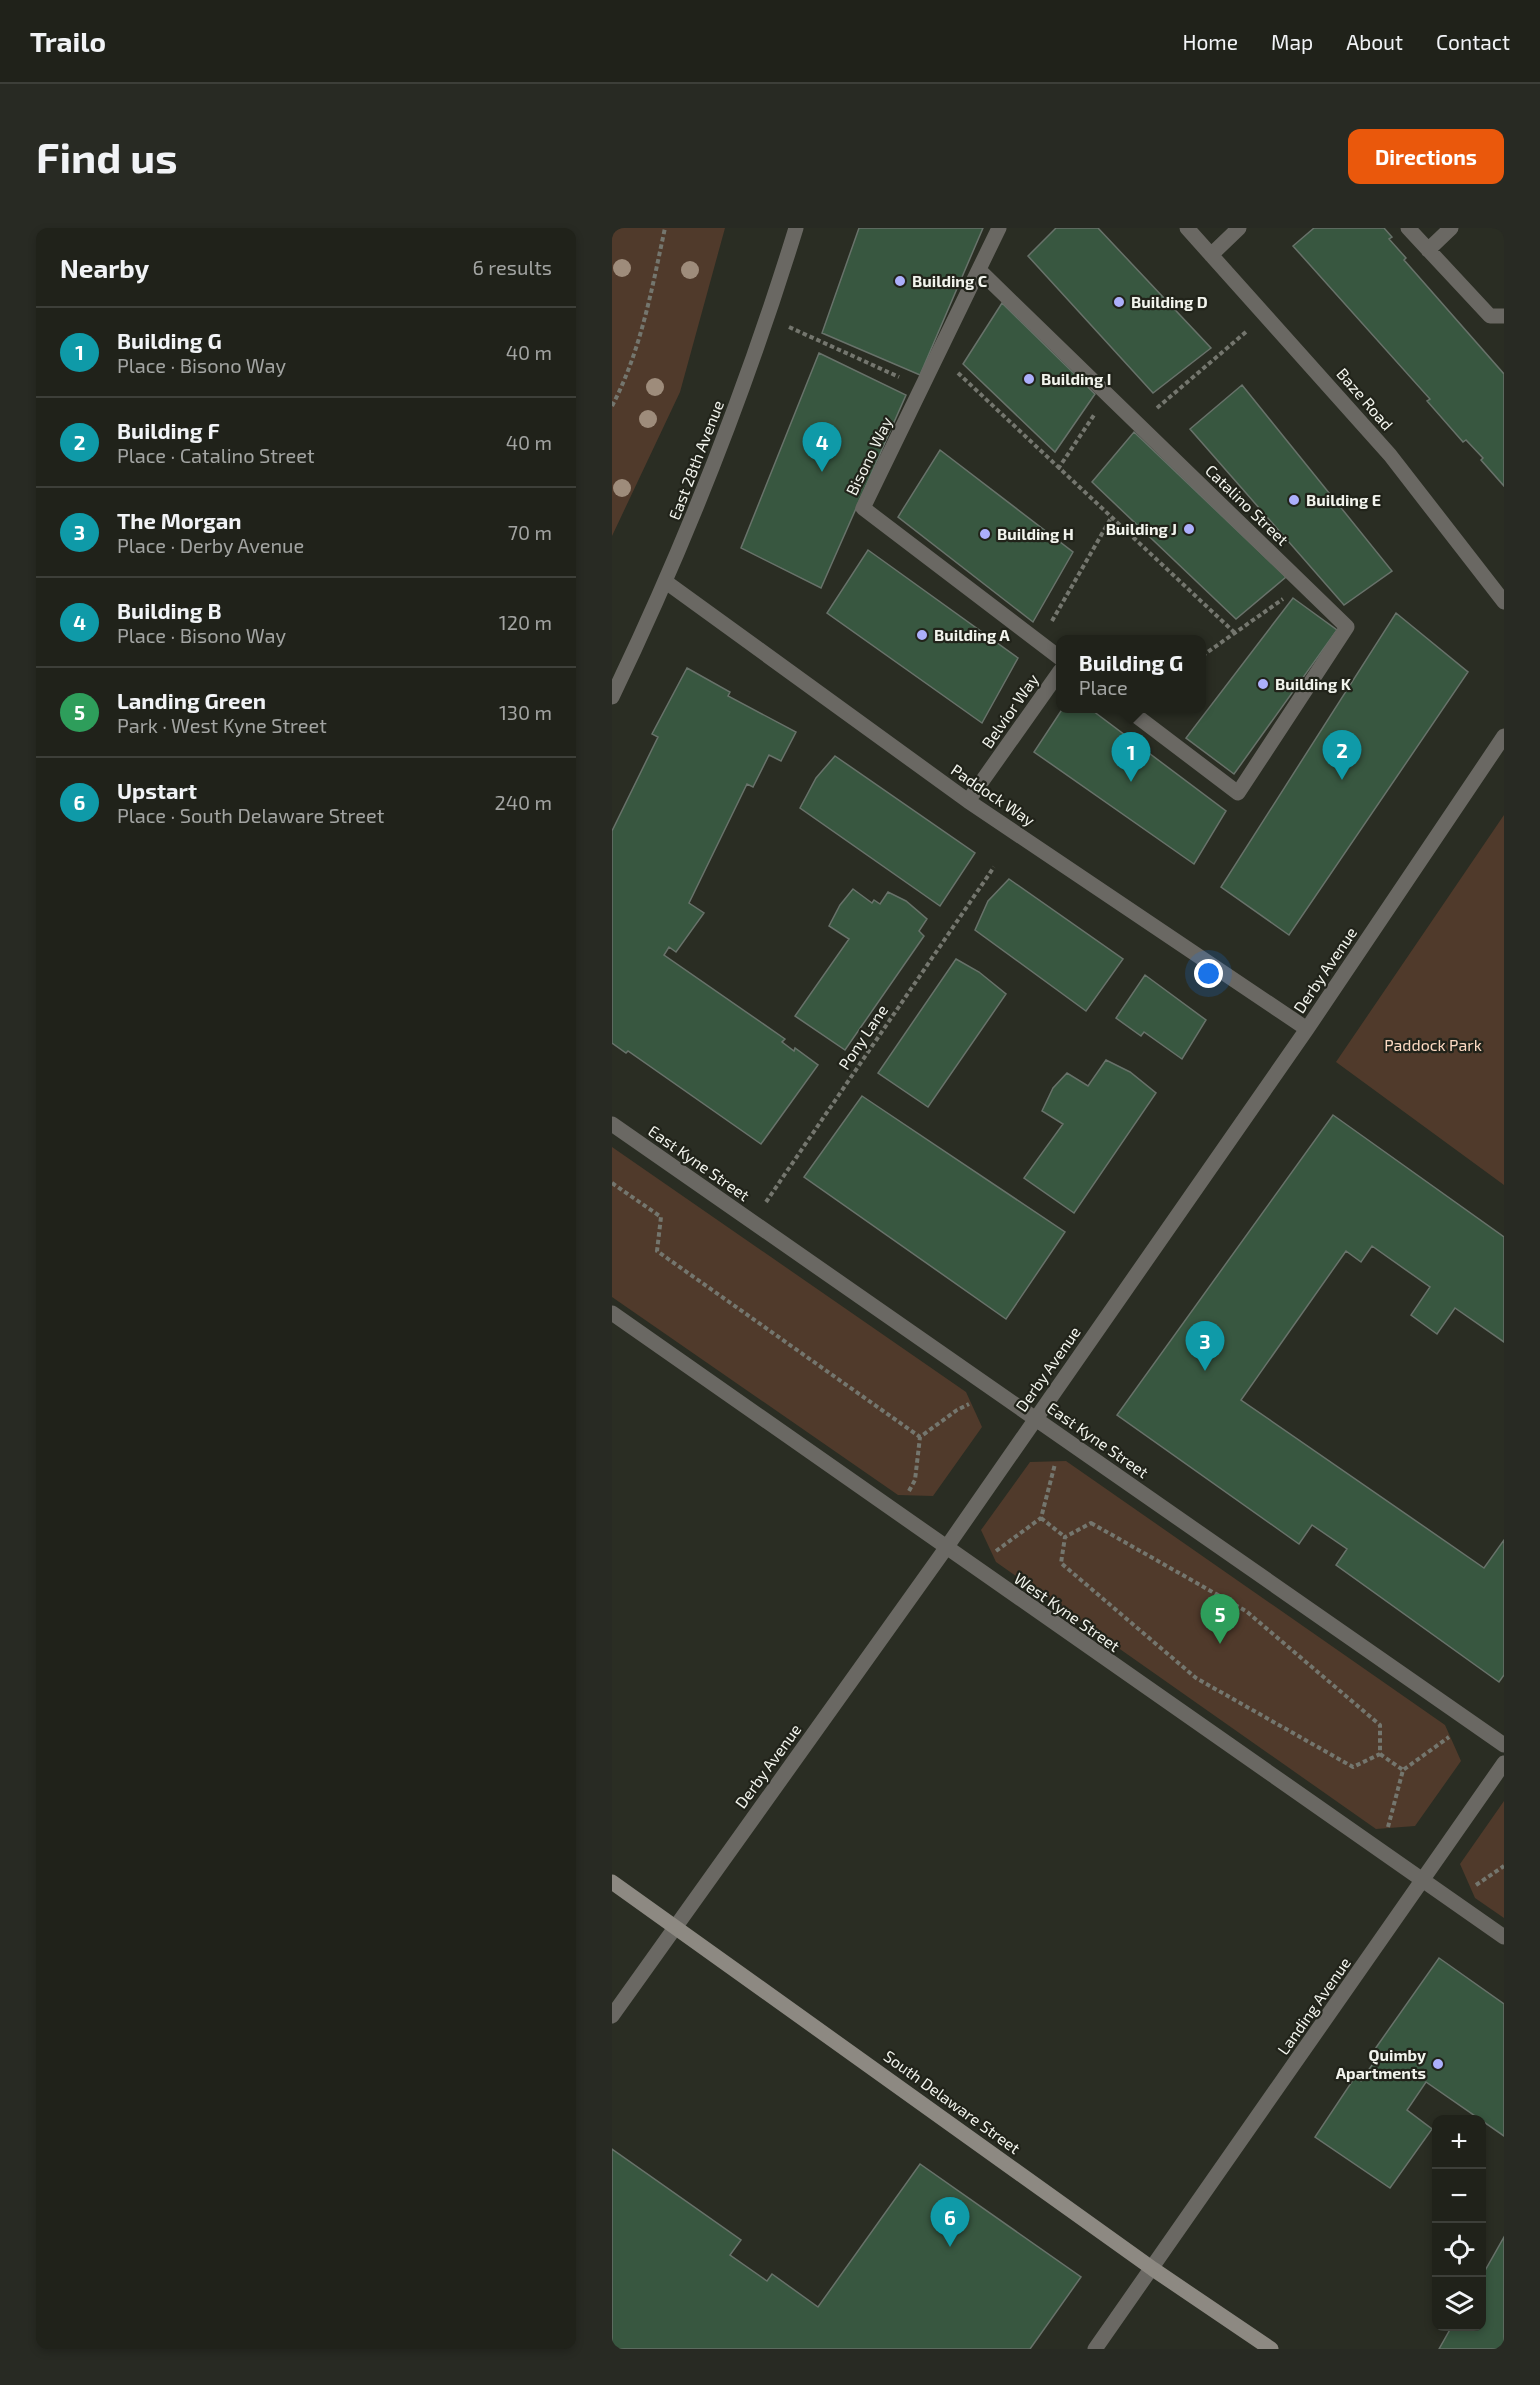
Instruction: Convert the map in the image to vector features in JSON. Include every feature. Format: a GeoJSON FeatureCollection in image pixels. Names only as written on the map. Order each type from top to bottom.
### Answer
{"type":"FeatureCollection","features":[{"type":"Feature","properties":{"kind":"street","name":"East 28th Avenue"},"geometry":{"type":"LineString","coordinates":[[612,697],[666,582],[736,408],[768,318],[796,228]]}},
{"type":"Feature","properties":{"kind":"street","name":"Bisono Way"},"geometry":{"type":"LineString","coordinates":[[999,228],[863,508],[1056,655]]}},
{"type":"Feature","properties":{"kind":"street","name":"Baze Road"},"geometry":{"type":"LineString","coordinates":[[1186,228],[1390,455],[1504,602]]}},
{"type":"Feature","properties":{"kind":"street"},"geometry":{"type":"LineString","coordinates":[[1211,255],[1239,228]]}},
{"type":"Feature","properties":{"kind":"street"},"geometry":{"type":"LineString","coordinates":[[1408,228],[1497,316]]}},
{"type":"Feature","properties":{"kind":"street"},"geometry":{"type":"LineString","coordinates":[[1428,250],[1451,228]]}},
{"type":"Feature","properties":{"kind":"street","name":"Catalino Street"},"geometry":{"type":"LineString","coordinates":[[979,270],[1347,627],[1238,793],[1133,713]]}},
{"type":"Feature","properties":{"kind":"street","name":"Paddock Way"},"geometry":{"type":"LineString","coordinates":[[666,582],[968,801],[1306,1029]]}},
{"type":"Feature","properties":{"kind":"street","name":"Belvior Way"},"geometry":{"type":"LineString","coordinates":[[968,801],[1056,677]]}},
{"type":"Feature","properties":{"kind":"street","name":"Derby Avenue"},"geometry":{"type":"LineString","coordinates":[[612,2016],[1035,1419],[1306,1029],[1504,736]]}},
{"type":"Feature","properties":{"kind":"street","name":"East Kyne Street"},"geometry":{"type":"LineString","coordinates":[[612,1124],[1504,1745]]}},
{"type":"Feature","properties":{"kind":"street","name":"West Kyne Street"},"geometry":{"type":"LineString","coordinates":[[612,1313],[1504,1937]]}},
{"type":"Feature","properties":{"kind":"street","name":"Landing Avenue"},"geometry":{"type":"LineString","coordinates":[[1095,2349],[1154,2269],[1504,1763]]}},
{"type":"Feature","properties":{"kind":"street","name":"South Delaware Street"},"geometry":{"type":"LineString","coordinates":[[612,1882],[1154,2269],[1271,2349]]}},
{"type":"Feature","properties":{"kind":"path"},"geometry":{"type":"LineString","coordinates":[[612,406],[632,360],[649,301],[665,228]]}},
{"type":"Feature","properties":{"kind":"path"},"geometry":{"type":"LineString","coordinates":[[1139,425],[1266,316]]}},
{"type":"Feature","properties":{"kind":"path"},"geometry":{"type":"LineString","coordinates":[[768,318],[922,388]]}},
{"type":"Feature","properties":{"kind":"path"},"geometry":{"type":"LineString","coordinates":[[938,354],[1235,633]]}},
{"type":"Feature","properties":{"kind":"path"},"geometry":{"type":"LineString","coordinates":[[1058,469],[1107,394]]}},
{"type":"Feature","properties":{"kind":"path"},"geometry":{"type":"LineString","coordinates":[[1040,642],[1111,518]]}},
{"type":"Feature","properties":{"kind":"path"},"geometry":{"type":"LineString","coordinates":[[1206,653],[1303,584]]}},
{"type":"Feature","properties":{"kind":"path","name":"Pony Lane"},"geometry":{"type":"LineString","coordinates":[[752,1222],[994,867]]}},
{"type":"Feature","properties":{"kind":"path"},"geometry":{"type":"LineString","coordinates":[[612,1183],[661,1218],[657,1251],[920,1437]]}},
{"type":"Feature","properties":{"kind":"path"},"geometry":{"type":"LineString","coordinates":[[906,1497],[915,1480],[920,1437],[957,1410],[974,1402]]}},
{"type":"Feature","properties":{"kind":"path"},"geometry":{"type":"LineString","coordinates":[[990,1555],[1041,1518],[1056,1459]]}},
{"type":"Feature","properties":{"kind":"path"},"geometry":{"type":"LineString","coordinates":[[1041,1518],[1065,1537]]}},
{"type":"Feature","properties":{"kind":"path"},"geometry":{"type":"LineString","coordinates":[[1065,1537],[1090,1523],[1246,1611],[1380,1725],[1380,1754]]}},
{"type":"Feature","properties":{"kind":"path"},"geometry":{"type":"LineString","coordinates":[[1065,1537],[1061,1563],[1196,1678],[1353,1767],[1380,1754]]}},
{"type":"Feature","properties":{"kind":"path"},"geometry":{"type":"LineString","coordinates":[[1387,1830],[1403,1770],[1451,1736]]}},
{"type":"Feature","properties":{"kind":"path"},"geometry":{"type":"LineString","coordinates":[[1380,1754],[1403,1770]]}},
{"type":"Feature","properties":{"kind":"path"},"geometry":{"type":"LineString","coordinates":[[1467,1890],[1504,1866]]}},
{"type":"Feature","properties":{"kind":"green space"},"geometry":{"type":"Polygon","coordinates":[[[612,228],[725,228],[680,392],[612,536],[612,228]]]}},
{"type":"Feature","properties":{"kind":"green space","name":"Paddock Park"},"geometry":{"type":"Polygon","coordinates":[[[1504,815],[1504,1185],[1336,1062],[1504,815]]]}},
{"type":"Feature","properties":{"kind":"green space"},"geometry":{"type":"Polygon","coordinates":[[[612,1147],[966,1392],[982,1427],[933,1496],[898,1495],[612,1297],[612,1147]]]}},
{"type":"Feature","properties":{"kind":"green space"},"geometry":{"type":"Polygon","coordinates":[[[1066,1461],[1445,1725],[1461,1761],[1415,1826],[1376,1829],[996,1562],[981,1530],[1030,1462],[1066,1461]]]}},
{"type":"Feature","properties":{"kind":"green space"},"geometry":{"type":"Polygon","coordinates":[[[1504,1801],[1504,1918],[1475,1898],[1460,1864],[1504,1801]]]}},
{"type":"Feature","properties":{"kind":"building","name":"Building C"},"geometry":{"type":"Polygon","coordinates":[[[859,228],[983,228],[920,375],[822,333],[859,228]]]}},
{"type":"Feature","properties":{"kind":"building","name":"Building D"},"geometry":{"type":"Polygon","coordinates":[[[1056,228],[1098,228],[1211,348],[1153,393],[1028,256],[1056,228]]]}},
{"type":"Feature","properties":{"kind":"building"},"geometry":{"type":"Polygon","coordinates":[[[1314,228],[1384,228],[1392,237],[1389,239],[1406,258],[1404,260],[1504,374],[1504,486],[1481,460],[1483,458],[1466,440],[1463,442],[1427,401],[1430,399],[1293,246],[1314,228]]]}},
{"type":"Feature","properties":{"kind":"building","name":"Building I"},"geometry":{"type":"Polygon","coordinates":[[[1002,303],[1095,394],[1055,452],[963,364],[1002,303]]]}},
{"type":"Feature","properties":{"kind":"building"},"geometry":{"type":"Polygon","coordinates":[[[819,353],[906,395],[821,588],[741,548],[819,353]]]}},
{"type":"Feature","properties":{"kind":"building","name":"Building E"},"geometry":{"type":"Polygon","coordinates":[[[1242,385],[1392,571],[1344,605],[1190,429],[1242,385]]]}},
{"type":"Feature","properties":{"kind":"building","name":"Building J"},"geometry":{"type":"Polygon","coordinates":[[[1134,432],[1286,577],[1236,619],[1092,482],[1134,432]]]}},
{"type":"Feature","properties":{"kind":"building","name":"Building H"},"geometry":{"type":"Polygon","coordinates":[[[940,450],[1073,552],[1033,622],[898,517],[940,450]]]}},
{"type":"Feature","properties":{"kind":"building","name":"Building A"},"geometry":{"type":"Polygon","coordinates":[[[868,550],[1018,658],[982,723],[827,613],[868,550]]]}},
{"type":"Feature","properties":{"kind":"building","name":"Building K"},"geometry":{"type":"Polygon","coordinates":[[[1293,598],[1337,630],[1234,774],[1186,738],[1293,598]]]}},
{"type":"Feature","properties":{"kind":"building"},"geometry":{"type":"Polygon","coordinates":[[[1396,613],[1468,672],[1289,935],[1221,887],[1396,613]]]}},
{"type":"Feature","properties":{"kind":"building"},"geometry":{"type":"Polygon","coordinates":[[[687,668],[730,692],[728,696],[796,732],[781,761],[769,755],[753,787],[747,784],[689,903],[704,913],[676,952],[669,947],[664,955],[785,1039],[782,1042],[794,1051],[795,1048],[818,1065],[761,1144],[628,1051],[626,1053],[612,1043],[612,831],[658,737],[652,734],[687,668]]]}},
{"type":"Feature","properties":{"kind":"building"},"geometry":{"type":"Polygon","coordinates":[[[1060,713],[1096,713],[1226,811],[1194,864],[1034,752],[1060,713]]]}},
{"type":"Feature","properties":{"kind":"building"},"geometry":{"type":"Polygon","coordinates":[[[835,756],[975,853],[940,906],[800,808],[816,778],[835,756]]]}},
{"type":"Feature","properties":{"kind":"building"},"geometry":{"type":"Polygon","coordinates":[[[1009,879],[1123,959],[1086,1011],[975,930],[988,901],[1009,879]]]}},
{"type":"Feature","properties":{"kind":"building"},"geometry":{"type":"Polygon","coordinates":[[[853,889],[872,903],[874,900],[880,904],[888,892],[906,901],[927,919],[919,931],[924,936],[845,1050],[795,1016],[849,939],[829,926],[840,905],[853,889]]]}},
{"type":"Feature","properties":{"kind":"building"},"geometry":{"type":"Polygon","coordinates":[[[956,959],[979,972],[1006,994],[928,1107],[878,1073],[956,959]]]}},
{"type":"Feature","properties":{"kind":"building"},"geometry":{"type":"Polygon","coordinates":[[[1145,975],[1206,1020],[1182,1059],[1144,1032],[1141,1036],[1116,1018],[1145,975]]]}},
{"type":"Feature","properties":{"kind":"building"},"geometry":{"type":"Polygon","coordinates":[[[1106,1060],[1130,1072],[1156,1093],[1074,1213],[1024,1178],[1063,1124],[1042,1111],[1053,1088],[1067,1073],[1088,1086],[1106,1060]]]}},
{"type":"Feature","properties":{"kind":"building"},"geometry":{"type":"Polygon","coordinates":[[[862,1096],[1065,1232],[1006,1319],[804,1177],[862,1096]]]}},
{"type":"Feature","properties":{"kind":"building"},"geometry":{"type":"Polygon","coordinates":[[[1333,1115],[1504,1237],[1504,1342],[1455,1308],[1437,1334],[1411,1315],[1430,1287],[1372,1246],[1361,1262],[1346,1251],[1241,1400],[1484,1568],[1504,1540],[1504,1675],[1499,1682],[1336,1565],[1347,1549],[1312,1525],[1299,1544],[1117,1415],[1333,1115]]]}},
{"type":"Feature","properties":{"kind":"building","name":"Quimby Apartments"},"geometry":{"type":"Polygon","coordinates":[[[1439,1958],[1504,2004],[1504,2136],[1486,2124],[1486,2115],[1474,2115],[1426,2082],[1407,2110],[1432,2129],[1390,2188],[1315,2137],[1355,2077],[1361,2081],[1381,2052],[1375,2049],[1439,1958]]]}},
{"type":"Feature","properties":{"kind":"building"},"geometry":{"type":"Polygon","coordinates":[[[612,2149],[741,2240],[730,2255],[767,2281],[772,2274],[818,2307],[920,2164],[1081,2277],[1030,2349],[612,2349],[612,2149]]]}},
{"type":"Feature","properties":{"kind":"building"},"geometry":{"type":"Polygon","coordinates":[[[1504,2237],[1504,2349],[1439,2349],[1449,2331],[1486,2331],[1486,2269],[1504,2237]]]}},
{"type":"Feature","properties":{"kind":"place","name":"Building C"},"geometry":{"type":"Point","coordinates":[900,281]}},
{"type":"Feature","properties":{"kind":"place","name":"Building D"},"geometry":{"type":"Point","coordinates":[1119,302]}},
{"type":"Feature","properties":{"kind":"place","name":"Building I"},"geometry":{"type":"Point","coordinates":[1029,379]}},
{"type":"Feature","properties":{"kind":"place","name":"Building B"},"geometry":{"type":"Point","coordinates":[822,472]}},
{"type":"Feature","properties":{"kind":"place","name":"Building E"},"geometry":{"type":"Point","coordinates":[1294,500]}},
{"type":"Feature","properties":{"kind":"place","name":"Building J"},"geometry":{"type":"Point","coordinates":[1189,529]}},
{"type":"Feature","properties":{"kind":"place","name":"Building H"},"geometry":{"type":"Point","coordinates":[985,534]}},
{"type":"Feature","properties":{"kind":"place","name":"Building A"},"geometry":{"type":"Point","coordinates":[922,635]}},
{"type":"Feature","properties":{"kind":"place","name":"Building K"},"geometry":{"type":"Point","coordinates":[1263,684]}},
{"type":"Feature","properties":{"kind":"place","name":"Building F"},"geometry":{"type":"Point","coordinates":[1342,780]}},
{"type":"Feature","properties":{"kind":"place","name":"Building G"},"geometry":{"type":"Point","coordinates":[1131,782]}},
{"type":"Feature","properties":{"kind":"place","name":"The Morgan"},"geometry":{"type":"Point","coordinates":[1205,1371]}},
{"type":"Feature","properties":{"kind":"place","name":"Landing Green"},"geometry":{"type":"Point","coordinates":[1220,1644]}},
{"type":"Feature","properties":{"kind":"place","name":"Quimby Apartments"},"geometry":{"type":"Point","coordinates":[1438,2064]}},
{"type":"Feature","properties":{"kind":"place","name":"Upstart"},"geometry":{"type":"Point","coordinates":[950,2247]}}]}
